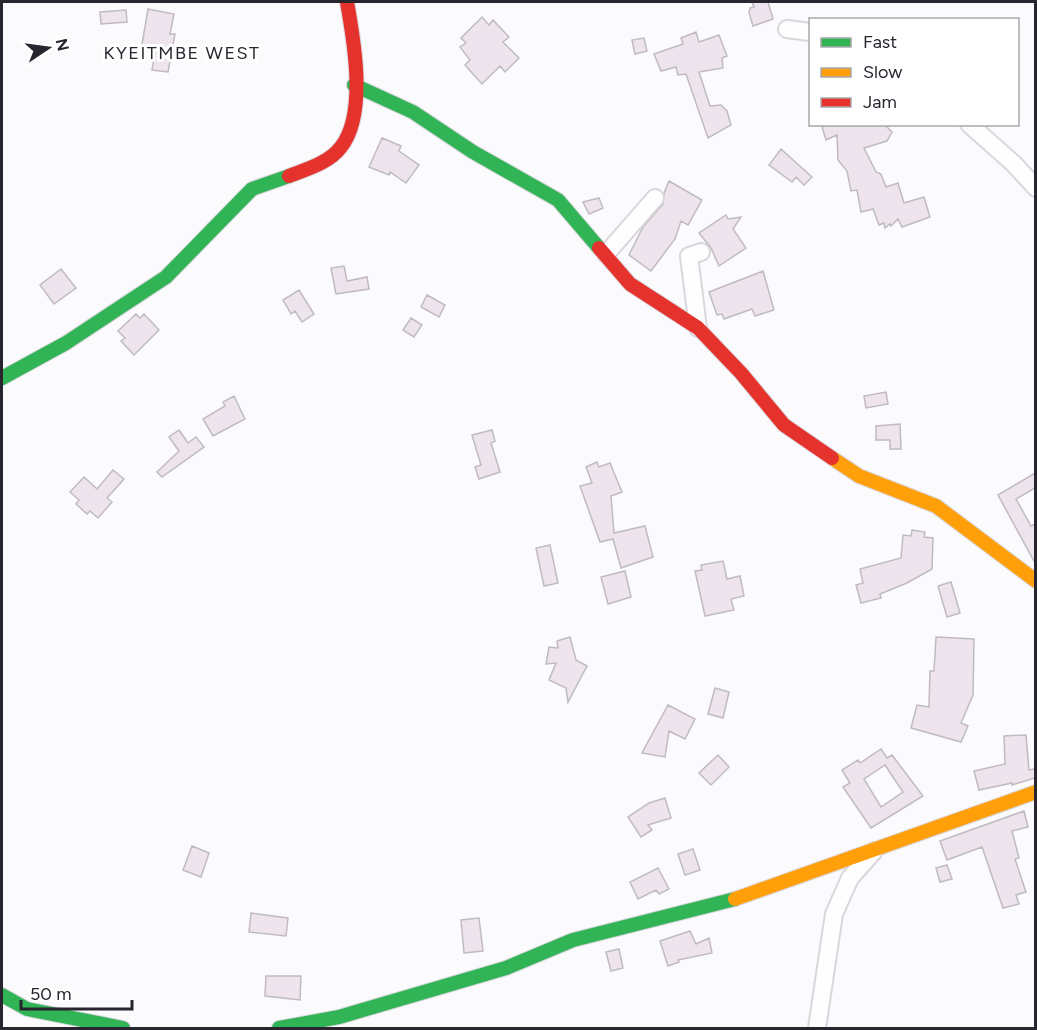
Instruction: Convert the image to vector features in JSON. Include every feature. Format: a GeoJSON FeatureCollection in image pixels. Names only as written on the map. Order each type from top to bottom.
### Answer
{"type":"FeatureCollection","features":[{"type":"Feature","properties":{"kind":"street"},"geometry":{"type":"LineString","coordinates":[[2,378],[66,343],[166,277],[194,251],[252,189],[330,158],[351,130],[356,115],[353,34],[347,2]]}},
{"type":"Feature","properties":{"kind":"street"},"geometry":{"type":"LineString","coordinates":[[787,28],[809,32]]}},
{"type":"Feature","properties":{"kind":"street"},"geometry":{"type":"LineString","coordinates":[[354,85],[413,112],[473,152],[558,200],[630,284],[698,328],[741,373],[784,425],[859,476],[936,506],[1035,581]]}},
{"type":"Feature","properties":{"kind":"street"},"geometry":{"type":"LineString","coordinates":[[356,115],[382,97]]}},
{"type":"Feature","properties":{"kind":"street"},"geometry":{"type":"LineString","coordinates":[[971,126],[1035,188]]}},
{"type":"Feature","properties":{"kind":"street"},"geometry":{"type":"LineString","coordinates":[[606,254],[655,198]]}},
{"type":"Feature","properties":{"kind":"street"},"geometry":{"type":"LineString","coordinates":[[698,328],[694,313],[695,291],[688,256],[701,252]]}},
{"type":"Feature","properties":{"kind":"street"},"geometry":{"type":"LineString","coordinates":[[279,1029],[339,1017],[506,969],[573,940],[729,901],[1035,792]]}},
{"type":"Feature","properties":{"kind":"street"},"geometry":{"type":"LineString","coordinates":[[817,1029],[834,914],[850,878],[874,850]]}},
{"type":"Feature","properties":{"kind":"street"},"geometry":{"type":"LineString","coordinates":[[2,995],[27,1009],[123,1029]]}},
{"type":"Feature","properties":{"kind":"building"},"geometry":{"type":"Polygon","coordinates":[[[752,2],[768,2],[773,19],[753,26],[749,13],[750,8],[754,7],[752,2]]]}},
{"type":"Feature","properties":{"kind":"building"},"geometry":{"type":"Polygon","coordinates":[[[148,9],[174,14],[170,34],[175,34],[168,72],[152,70],[155,51],[141,50],[148,9]]]}},
{"type":"Feature","properties":{"kind":"building"},"geometry":{"type":"Polygon","coordinates":[[[126,10],[127,22],[101,24],[100,12],[126,10]]]}},
{"type":"Feature","properties":{"kind":"building"},"geometry":{"type":"Polygon","coordinates":[[[482,17],[489,25],[493,20],[509,37],[503,42],[519,58],[505,72],[500,66],[482,84],[465,65],[470,60],[460,47],[466,43],[461,38],[482,17]]]}},
{"type":"Feature","properties":{"kind":"building"},"geometry":{"type":"Polygon","coordinates":[[[696,32],[699,42],[719,35],[727,56],[722,58],[723,68],[699,72],[710,106],[721,105],[727,111],[731,125],[708,138],[686,74],[678,75],[676,67],[661,71],[654,54],[683,44],[681,38],[696,32]]]}},
{"type":"Feature","properties":{"kind":"building"},"geometry":{"type":"Polygon","coordinates":[[[644,38],[647,51],[635,54],[632,40],[644,38]]]}},
{"type":"Feature","properties":{"kind":"building"},"geometry":{"type":"Polygon","coordinates":[[[886,126],[892,132],[887,141],[864,148],[876,172],[881,174],[886,187],[898,183],[904,203],[924,197],[930,217],[902,227],[898,219],[885,228],[884,223],[879,225],[873,209],[861,212],[857,190],[851,191],[847,171],[838,160],[837,135],[826,140],[822,127],[886,126]]]}},
{"type":"Feature","properties":{"kind":"building"},"geometry":{"type":"Polygon","coordinates":[[[382,138],[401,146],[399,151],[419,165],[406,183],[390,172],[389,175],[369,167],[382,138]]]}},
{"type":"Feature","properties":{"kind":"building"},"geometry":{"type":"Polygon","coordinates":[[[781,149],[812,177],[804,185],[796,177],[792,182],[769,165],[781,149]]]}},
{"type":"Feature","properties":{"kind":"building"},"geometry":{"type":"Polygon","coordinates":[[[669,181],[702,200],[688,225],[681,221],[675,239],[651,271],[629,255],[643,227],[663,204],[664,193],[669,181]]]}},
{"type":"Feature","properties":{"kind":"building"},"geometry":{"type":"Polygon","coordinates":[[[599,198],[603,208],[589,214],[583,202],[599,198]]]}},
{"type":"Feature","properties":{"kind":"building"},"geometry":{"type":"Polygon","coordinates":[[[726,215],[728,219],[741,217],[733,229],[746,248],[719,266],[711,248],[699,233],[726,215]]]}},
{"type":"Feature","properties":{"kind":"building"},"geometry":{"type":"Polygon","coordinates":[[[344,266],[347,281],[367,277],[369,289],[336,294],[331,268],[344,266]]]}},
{"type":"Feature","properties":{"kind":"building"},"geometry":{"type":"Polygon","coordinates":[[[61,269],[76,288],[54,304],[40,285],[61,269]]]}},
{"type":"Feature","properties":{"kind":"building"},"geometry":{"type":"Polygon","coordinates":[[[763,271],[774,310],[755,316],[752,309],[724,319],[722,314],[717,315],[709,292],[763,271]]]}},
{"type":"Feature","properties":{"kind":"building"},"geometry":{"type":"Polygon","coordinates":[[[299,290],[314,314],[302,322],[295,311],[291,314],[283,300],[299,290]]]}},
{"type":"Feature","properties":{"kind":"building"},"geometry":{"type":"Polygon","coordinates":[[[427,295],[445,305],[439,317],[421,307],[427,295]]]}},
{"type":"Feature","properties":{"kind":"building"},"geometry":{"type":"Polygon","coordinates":[[[136,314],[140,318],[144,314],[159,330],[134,355],[121,341],[125,338],[118,331],[136,314]]]}},
{"type":"Feature","properties":{"kind":"building"},"geometry":{"type":"Polygon","coordinates":[[[411,318],[422,325],[414,337],[403,330],[411,318]]]}},
{"type":"Feature","properties":{"kind":"building"},"geometry":{"type":"Polygon","coordinates":[[[886,392],[888,404],[866,408],[864,396],[886,392]]]}},
{"type":"Feature","properties":{"kind":"building"},"geometry":{"type":"Polygon","coordinates":[[[234,396],[245,419],[213,436],[203,419],[225,406],[223,402],[234,396]]]}},
{"type":"Feature","properties":{"kind":"building"},"geometry":{"type":"Polygon","coordinates":[[[900,424],[901,449],[890,449],[890,440],[876,440],[876,426],[900,424]]]}},
{"type":"Feature","properties":{"kind":"building"},"geometry":{"type":"Polygon","coordinates":[[[179,430],[188,443],[196,437],[204,447],[162,477],[157,472],[179,451],[169,437],[179,430]]]}},
{"type":"Feature","properties":{"kind":"building"},"geometry":{"type":"Polygon","coordinates":[[[492,430],[495,441],[491,443],[500,472],[479,479],[475,467],[481,465],[472,435],[492,430]]]}},
{"type":"Feature","properties":{"kind":"building"},"geometry":{"type":"Polygon","coordinates":[[[597,462],[599,467],[610,463],[622,492],[611,496],[614,533],[645,526],[653,557],[621,568],[613,539],[600,542],[580,486],[592,483],[586,467],[597,462]]]}},
{"type":"Feature","properties":{"kind":"building"},"geometry":{"type":"Polygon","coordinates":[[[113,470],[124,479],[107,498],[112,502],[98,518],[90,511],[87,514],[76,504],[79,500],[70,492],[84,477],[97,489],[113,470]]]}},
{"type":"Feature","properties":{"kind":"building"},"geometry":{"type":"Polygon","coordinates":[[[1035,473],[1035,488],[1016,499],[1031,526],[1035,524],[1035,563],[998,495],[1035,473]]]}},
{"type":"Feature","properties":{"kind":"building"},"geometry":{"type":"Polygon","coordinates":[[[912,530],[925,532],[924,537],[933,538],[932,569],[880,594],[881,598],[861,603],[856,585],[863,583],[860,569],[901,558],[903,535],[911,536],[912,530]]]}},
{"type":"Feature","properties":{"kind":"building"},"geometry":{"type":"Polygon","coordinates":[[[550,545],[558,583],[544,586],[536,548],[550,545]]]}},
{"type":"Feature","properties":{"kind":"building"},"geometry":{"type":"Polygon","coordinates":[[[723,561],[727,579],[740,576],[744,596],[731,599],[734,610],[705,616],[695,571],[702,570],[701,565],[723,561]]]}},
{"type":"Feature","properties":{"kind":"building"},"geometry":{"type":"Polygon","coordinates":[[[625,571],[631,597],[608,604],[601,577],[625,571]]]}},
{"type":"Feature","properties":{"kind":"building"},"geometry":{"type":"Polygon","coordinates":[[[951,582],[960,613],[947,617],[938,586],[951,582]]]}},
{"type":"Feature","properties":{"kind":"building"},"geometry":{"type":"Polygon","coordinates":[[[570,637],[576,660],[587,666],[568,702],[566,688],[549,680],[556,663],[546,664],[549,647],[558,648],[557,641],[570,637]]]}},
{"type":"Feature","properties":{"kind":"building"},"geometry":{"type":"Polygon","coordinates":[[[936,637],[974,639],[973,695],[961,723],[968,726],[961,742],[911,728],[917,705],[929,707],[930,671],[934,671],[936,637]]]}},
{"type":"Feature","properties":{"kind":"building"},"geometry":{"type":"Polygon","coordinates":[[[715,688],[729,692],[723,718],[708,714],[715,688]]]}},
{"type":"Feature","properties":{"kind":"building"},"geometry":{"type":"Polygon","coordinates":[[[668,705],[695,719],[685,739],[669,731],[665,757],[642,753],[668,705]]]}},
{"type":"Feature","properties":{"kind":"building"},"geometry":{"type":"Polygon","coordinates":[[[1026,735],[1029,770],[1035,769],[1035,778],[1012,785],[1012,783],[979,790],[974,771],[1005,764],[1004,736],[1026,735]]]}},
{"type":"Feature","properties":{"kind":"building"},"geometry":{"type":"Polygon","coordinates":[[[881,749],[887,758],[892,755],[923,796],[871,828],[843,787],[850,783],[842,770],[858,760],[860,763],[881,749]],[[885,765],[864,779],[881,807],[903,792],[885,765]]]}},
{"type":"Feature","properties":{"kind":"building"},"geometry":{"type":"Polygon","coordinates":[[[718,755],[729,767],[711,785],[699,773],[718,755]]]}},
{"type":"Feature","properties":{"kind":"building"},"geometry":{"type":"Polygon","coordinates":[[[665,798],[671,818],[648,825],[652,830],[641,837],[628,817],[649,803],[665,798]]]}},
{"type":"Feature","properties":{"kind":"building"},"geometry":{"type":"Polygon","coordinates":[[[1024,811],[1028,827],[1012,831],[1019,858],[1015,859],[1026,892],[1016,895],[1019,904],[1003,908],[982,847],[947,860],[940,841],[1024,811]]]}},
{"type":"Feature","properties":{"kind":"building"},"geometry":{"type":"Polygon","coordinates":[[[192,846],[209,853],[201,877],[183,870],[192,846]]]}},
{"type":"Feature","properties":{"kind":"building"},"geometry":{"type":"Polygon","coordinates":[[[693,849],[700,870],[685,875],[678,854],[693,849]]]}},
{"type":"Feature","properties":{"kind":"building"},"geometry":{"type":"Polygon","coordinates":[[[947,865],[952,879],[940,882],[936,868],[947,865]]]}},
{"type":"Feature","properties":{"kind":"building"},"geometry":{"type":"Polygon","coordinates":[[[658,868],[669,889],[659,894],[656,890],[638,899],[630,882],[658,868]]]}},
{"type":"Feature","properties":{"kind":"building"},"geometry":{"type":"Polygon","coordinates":[[[251,913],[288,918],[286,936],[249,932],[251,913]]]}},
{"type":"Feature","properties":{"kind":"building"},"geometry":{"type":"Polygon","coordinates":[[[479,918],[483,951],[464,953],[461,920],[479,918]]]}},
{"type":"Feature","properties":{"kind":"building"},"geometry":{"type":"Polygon","coordinates":[[[690,931],[696,944],[709,938],[712,953],[678,960],[679,962],[668,966],[660,941],[690,931]]]}},
{"type":"Feature","properties":{"kind":"building"},"geometry":{"type":"Polygon","coordinates":[[[619,949],[623,968],[611,971],[606,952],[619,949]]]}},
{"type":"Feature","properties":{"kind":"building"},"geometry":{"type":"Polygon","coordinates":[[[266,976],[301,976],[300,1000],[265,996],[266,976]]]}},
{"type":"Feature","properties":{"kind":"traffic: fast"},"geometry":{"type":"LineString","coordinates":[[354,85],[413,112],[473,152],[558,200],[599,248]]}},
{"type":"Feature","properties":{"kind":"traffic: fast"},"geometry":{"type":"LineString","coordinates":[[2,378],[66,343],[166,277],[252,189],[289,176]]}},
{"type":"Feature","properties":{"kind":"traffic: fast"},"geometry":{"type":"LineString","coordinates":[[279,1028],[339,1017],[506,968],[573,940],[735,899]]}},
{"type":"Feature","properties":{"kind":"traffic: fast"},"geometry":{"type":"LineString","coordinates":[[2,995],[27,1009],[123,1028]]}},
{"type":"Feature","properties":{"kind":"traffic: slow"},"geometry":{"type":"LineString","coordinates":[[832,458],[859,476],[936,506],[1036,581]]}},
{"type":"Feature","properties":{"kind":"traffic: slow"},"geometry":{"type":"LineString","coordinates":[[735,899],[1036,792]]}},
{"type":"Feature","properties":{"kind":"traffic: jam"},"geometry":{"type":"LineString","coordinates":[[289,176],[317,165],[336,153],[349,133],[354,116],[356,77],[353,36],[347,2]]}},
{"type":"Feature","properties":{"kind":"traffic: jam"},"geometry":{"type":"LineString","coordinates":[[599,248],[630,284],[698,328],[741,373],[784,425],[832,458]]}},
{"type":"Feature","properties":{"kind":"district","name":"KYEITMBE WEST"},"geometry":{"type":"Point","coordinates":[182,53]}}]}
